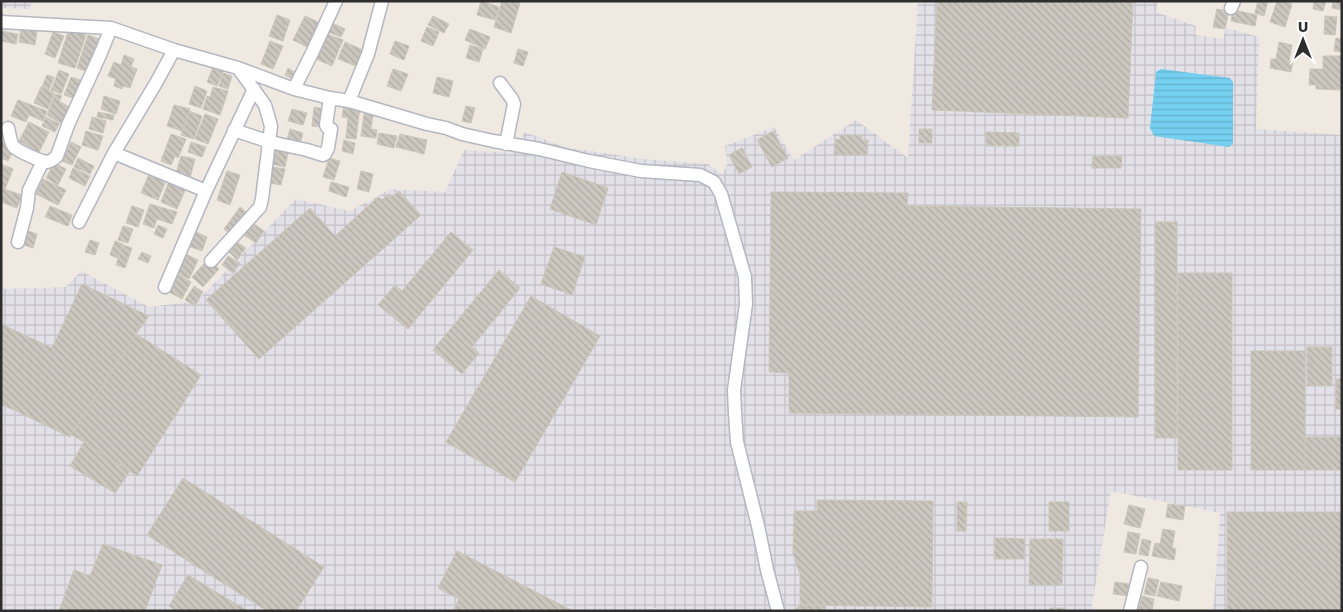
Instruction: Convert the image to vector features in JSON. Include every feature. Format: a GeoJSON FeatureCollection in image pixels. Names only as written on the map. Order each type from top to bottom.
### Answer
{"type":"FeatureCollection","features":[{"type":"Feature","properties":{"kind":"street"},"geometry":{"type":"LineString","coordinates":[[294,89],[336,1]]}},
{"type":"Feature","properties":{"kind":"street"},"geometry":{"type":"LineString","coordinates":[[349,101],[368,54],[382,1]]}},
{"type":"Feature","properties":{"kind":"street"},"geometry":{"type":"LineString","coordinates":[[1,22],[110,28],[174,50],[238,68],[294,89],[349,101],[462,134],[641,171],[700,176],[714,182],[721,194],[745,277],[746,304],[734,390],[737,442],[778,611]]}},
{"type":"Feature","properties":{"kind":"street"},"geometry":{"type":"LineString","coordinates":[[8,128],[10,140],[15,148],[43,161],[49,162],[55,159],[68,124],[100,55],[110,28]]}},
{"type":"Feature","properties":{"kind":"street"},"geometry":{"type":"LineString","coordinates":[[79,222],[114,153],[174,50]]}},
{"type":"Feature","properties":{"kind":"street"},"geometry":{"type":"LineString","coordinates":[[211,261],[260,207],[270,142],[271,126],[265,105],[238,68]]}},
{"type":"Feature","properties":{"kind":"street"},"geometry":{"type":"LineString","coordinates":[[500,83],[514,104],[506,144]]}},
{"type":"Feature","properties":{"kind":"street"},"geometry":{"type":"LineString","coordinates":[[165,287],[206,191],[254,89]]}},
{"type":"Feature","properties":{"kind":"street"},"geometry":{"type":"LineString","coordinates":[[234,130],[270,142],[323,155],[327,153],[331,129],[326,125],[330,98]]}},
{"type":"Feature","properties":{"kind":"street"},"geometry":{"type":"LineString","coordinates":[[114,153],[206,191]]}},
{"type":"Feature","properties":{"kind":"street"},"geometry":{"type":"LineString","coordinates":[[18,242],[27,208],[29,190],[43,161]]}},
{"type":"Feature","properties":{"kind":"street"},"geometry":{"type":"LineString","coordinates":[[1130,611],[1141,567]]}},
{"type":"Feature","properties":{"kind":"shaded area"},"geometry":{"type":"Polygon","coordinates":[[[1,1],[32,1],[30,9],[1,8],[1,1]]]}},
{"type":"Feature","properties":{"kind":"shaded area"},"geometry":{"type":"Polygon","coordinates":[[[918,1],[1158,1],[1156,12],[1196,26],[1195,35],[1223,39],[1226,28],[1259,37],[1256,129],[1342,135],[1342,611],[1211,611],[1214,603],[1220,513],[1111,491],[1091,611],[665,611],[654,608],[653,611],[1,611],[1,289],[66,287],[81,271],[149,307],[197,301],[296,199],[350,211],[391,189],[445,192],[464,150],[513,153],[525,132],[564,147],[643,159],[708,164],[723,175],[727,164],[725,146],[774,127],[794,160],[856,120],[908,158],[918,1]]]}},
{"type":"Feature","properties":{"kind":"water"},"geometry":{"type":"Polygon","coordinates":[[[1161,69],[1230,78],[1233,82],[1233,144],[1229,147],[1154,136],[1150,128],[1156,72],[1161,69]]]}},
{"type":"Feature","properties":{"kind":"building"},"geometry":{"type":"Polygon","coordinates":[[[481,1],[499,7],[495,20],[477,15],[481,1]]]}},
{"type":"Feature","properties":{"kind":"building"},"geometry":{"type":"Polygon","coordinates":[[[502,1],[520,3],[511,33],[494,27],[502,1]]]}},
{"type":"Feature","properties":{"kind":"building"},"geometry":{"type":"Polygon","coordinates":[[[937,1],[1133,1],[1128,118],[932,110],[937,1]]]}},
{"type":"Feature","properties":{"kind":"building"},"geometry":{"type":"Polygon","coordinates":[[[1258,1],[1268,1],[1264,16],[1255,13],[1258,1]]]}},
{"type":"Feature","properties":{"kind":"building"},"geometry":{"type":"Polygon","coordinates":[[[1277,1],[1292,4],[1285,27],[1270,22],[1277,1]]]}},
{"type":"Feature","properties":{"kind":"building"},"geometry":{"type":"Polygon","coordinates":[[[1314,1],[1326,1],[1323,11],[1313,9],[1314,1]]]}},
{"type":"Feature","properties":{"kind":"building"},"geometry":{"type":"Polygon","coordinates":[[[1333,1],[1342,1],[1342,10],[1332,8],[1333,1]]]}},
{"type":"Feature","properties":{"kind":"building"},"geometry":{"type":"Polygon","coordinates":[[[1217,9],[1229,11],[1225,29],[1213,27],[1217,9]]]}},
{"type":"Feature","properties":{"kind":"building"},"geometry":{"type":"Polygon","coordinates":[[[1233,10],[1257,15],[1255,26],[1231,21],[1233,10]]]}},
{"type":"Feature","properties":{"kind":"building"},"geometry":{"type":"Polygon","coordinates":[[[277,15],[290,20],[283,41],[269,36],[277,15]]]}},
{"type":"Feature","properties":{"kind":"building"},"geometry":{"type":"Polygon","coordinates":[[[305,16],[320,23],[307,47],[293,40],[305,16]]]}},
{"type":"Feature","properties":{"kind":"building"},"geometry":{"type":"Polygon","coordinates":[[[433,16],[449,24],[444,33],[428,25],[433,16]]]}},
{"type":"Feature","properties":{"kind":"building"},"geometry":{"type":"Polygon","coordinates":[[[1325,16],[1337,17],[1335,35],[1324,34],[1325,16]]]}},
{"type":"Feature","properties":{"kind":"building"},"geometry":{"type":"Polygon","coordinates":[[[332,23],[345,29],[341,37],[328,32],[332,23]]]}},
{"type":"Feature","properties":{"kind":"building"},"geometry":{"type":"Polygon","coordinates":[[[427,27],[439,32],[433,46],[421,41],[427,27]]]}},
{"type":"Feature","properties":{"kind":"building"},"geometry":{"type":"Polygon","coordinates":[[[21,28],[37,31],[35,45],[19,42],[21,28]]]}},
{"type":"Feature","properties":{"kind":"building"},"geometry":{"type":"Polygon","coordinates":[[[69,29],[86,35],[75,68],[58,63],[69,29]]]}},
{"type":"Feature","properties":{"kind":"building"},"geometry":{"type":"Polygon","coordinates":[[[470,29],[490,37],[485,49],[465,40],[470,29]]]}},
{"type":"Feature","properties":{"kind":"building"},"geometry":{"type":"Polygon","coordinates":[[[1,31],[18,34],[16,44],[1,41],[1,31]]]}},
{"type":"Feature","properties":{"kind":"building"},"geometry":{"type":"Polygon","coordinates":[[[53,32],[64,36],[55,58],[45,54],[53,32]]]}},
{"type":"Feature","properties":{"kind":"building"},"geometry":{"type":"Polygon","coordinates":[[[327,34],[343,40],[332,66],[316,59],[327,34]]]}},
{"type":"Feature","properties":{"kind":"building"},"geometry":{"type":"Polygon","coordinates":[[[88,35],[102,40],[91,73],[77,68],[88,35]]]}},
{"type":"Feature","properties":{"kind":"building"},"geometry":{"type":"Polygon","coordinates":[[[1336,38],[1342,39],[1342,52],[1334,51],[1336,38]]]}},
{"type":"Feature","properties":{"kind":"building"},"geometry":{"type":"Polygon","coordinates":[[[270,41],[283,46],[273,69],[261,64],[270,41]]]}},
{"type":"Feature","properties":{"kind":"building"},"geometry":{"type":"Polygon","coordinates":[[[395,41],[409,46],[404,60],[390,54],[395,41]]]}},
{"type":"Feature","properties":{"kind":"building"},"geometry":{"type":"Polygon","coordinates":[[[345,42],[363,50],[356,66],[338,59],[345,42]]]}},
{"type":"Feature","properties":{"kind":"building"},"geometry":{"type":"Polygon","coordinates":[[[1279,42],[1292,45],[1289,62],[1293,62],[1291,72],[1270,68],[1271,59],[1276,59],[1279,42]]]}},
{"type":"Feature","properties":{"kind":"building"},"geometry":{"type":"Polygon","coordinates":[[[470,45],[483,49],[479,62],[466,58],[470,45]]]}},
{"type":"Feature","properties":{"kind":"building"},"geometry":{"type":"Polygon","coordinates":[[[518,49],[528,52],[523,66],[514,63],[518,49]]]}},
{"type":"Feature","properties":{"kind":"building"},"geometry":{"type":"Polygon","coordinates":[[[124,55],[134,59],[131,67],[137,69],[130,88],[123,86],[122,89],[114,86],[116,79],[108,76],[114,62],[121,65],[124,55]]]}},
{"type":"Feature","properties":{"kind":"building"},"geometry":{"type":"Polygon","coordinates":[[[1323,56],[1342,56],[1342,90],[1316,89],[1316,85],[1309,85],[1310,69],[1323,69],[1323,56]]]}},
{"type":"Feature","properties":{"kind":"building"},"geometry":{"type":"Polygon","coordinates":[[[213,67],[223,71],[217,86],[207,82],[213,67]]]}},
{"type":"Feature","properties":{"kind":"building"},"geometry":{"type":"Polygon","coordinates":[[[288,68],[296,73],[292,79],[285,75],[288,68]]]}},
{"type":"Feature","properties":{"kind":"building"},"geometry":{"type":"Polygon","coordinates":[[[393,69],[408,74],[401,91],[387,86],[393,69]]]}},
{"type":"Feature","properties":{"kind":"building"},"geometry":{"type":"Polygon","coordinates":[[[59,70],[69,74],[61,94],[51,90],[59,70]]]}},
{"type":"Feature","properties":{"kind":"building"},"geometry":{"type":"Polygon","coordinates":[[[223,73],[232,76],[228,89],[219,86],[223,73]]]}},
{"type":"Feature","properties":{"kind":"building"},"geometry":{"type":"Polygon","coordinates":[[[47,75],[54,77],[49,90],[42,87],[47,75]]]}},
{"type":"Feature","properties":{"kind":"building"},"geometry":{"type":"Polygon","coordinates":[[[71,77],[83,81],[76,99],[64,95],[71,77]]]}},
{"type":"Feature","properties":{"kind":"building"},"geometry":{"type":"Polygon","coordinates":[[[437,77],[453,81],[449,97],[433,93],[437,77]]]}},
{"type":"Feature","properties":{"kind":"building"},"geometry":{"type":"Polygon","coordinates":[[[195,86],[207,91],[201,108],[189,104],[195,86]]]}},
{"type":"Feature","properties":{"kind":"building"},"geometry":{"type":"Polygon","coordinates":[[[41,87],[54,93],[48,109],[34,103],[41,87]]]}},
{"type":"Feature","properties":{"kind":"building"},"geometry":{"type":"Polygon","coordinates":[[[213,87],[228,91],[220,115],[203,109],[207,96],[210,97],[213,87]]]}},
{"type":"Feature","properties":{"kind":"building"},"geometry":{"type":"Polygon","coordinates":[[[55,94],[62,96],[59,101],[71,108],[64,126],[47,115],[55,94]]]}},
{"type":"Feature","properties":{"kind":"building"},"geometry":{"type":"Polygon","coordinates":[[[104,96],[120,101],[116,114],[101,109],[104,96]]]}},
{"type":"Feature","properties":{"kind":"building"},"geometry":{"type":"Polygon","coordinates":[[[18,100],[47,111],[43,121],[29,115],[26,122],[11,116],[18,100]]]}},
{"type":"Feature","properties":{"kind":"building"},"geometry":{"type":"Polygon","coordinates":[[[174,105],[190,109],[182,131],[167,126],[174,105]]]}},
{"type":"Feature","properties":{"kind":"building"},"geometry":{"type":"Polygon","coordinates":[[[344,105],[360,107],[356,139],[346,138],[348,118],[342,117],[344,105]]]}},
{"type":"Feature","properties":{"kind":"building"},"geometry":{"type":"Polygon","coordinates":[[[466,106],[475,108],[471,123],[462,121],[466,106]]]}},
{"type":"Feature","properties":{"kind":"building"},"geometry":{"type":"Polygon","coordinates":[[[314,107],[325,109],[323,127],[312,126],[314,107]]]}},
{"type":"Feature","properties":{"kind":"building"},"geometry":{"type":"Polygon","coordinates":[[[292,109],[307,113],[303,125],[288,121],[292,109]]]}},
{"type":"Feature","properties":{"kind":"building"},"geometry":{"type":"Polygon","coordinates":[[[189,111],[202,116],[194,139],[181,135],[189,111]]]}},
{"type":"Feature","properties":{"kind":"building"},"geometry":{"type":"Polygon","coordinates":[[[98,112],[114,115],[113,120],[97,117],[98,112]]]}},
{"type":"Feature","properties":{"kind":"building"},"geometry":{"type":"Polygon","coordinates":[[[205,114],[218,119],[208,144],[195,139],[205,114]]]}},
{"type":"Feature","properties":{"kind":"building"},"geometry":{"type":"Polygon","coordinates":[[[364,114],[373,115],[371,129],[377,130],[376,138],[361,136],[364,114]]]}},
{"type":"Feature","properties":{"kind":"building"},"geometry":{"type":"Polygon","coordinates":[[[46,117],[59,124],[55,132],[42,126],[46,117]]]}},
{"type":"Feature","properties":{"kind":"building"},"geometry":{"type":"Polygon","coordinates":[[[92,117],[106,121],[103,133],[89,129],[92,117]]]}},
{"type":"Feature","properties":{"kind":"building"},"geometry":{"type":"Polygon","coordinates":[[[29,122],[49,132],[39,152],[19,141],[29,122]]]}},
{"type":"Feature","properties":{"kind":"building"},"geometry":{"type":"Polygon","coordinates":[[[290,129],[303,133],[300,144],[287,140],[290,129]]]}},
{"type":"Feature","properties":{"kind":"building"},"geometry":{"type":"Polygon","coordinates":[[[919,129],[932,129],[932,143],[919,143],[919,129]]]}},
{"type":"Feature","properties":{"kind":"building"},"geometry":{"type":"Polygon","coordinates":[[[86,131],[103,136],[98,150],[82,145],[86,131]]]}},
{"type":"Feature","properties":{"kind":"building"},"geometry":{"type":"Polygon","coordinates":[[[773,131],[788,158],[772,167],[757,140],[773,131]]]}},
{"type":"Feature","properties":{"kind":"building"},"geometry":{"type":"Polygon","coordinates":[[[986,132],[1019,133],[1019,146],[986,146],[986,132]]]}},
{"type":"Feature","properties":{"kind":"building"},"geometry":{"type":"Polygon","coordinates":[[[379,133],[397,136],[394,148],[377,144],[379,133]]]}},
{"type":"Feature","properties":{"kind":"building"},"geometry":{"type":"Polygon","coordinates":[[[171,134],[186,139],[178,158],[175,156],[171,165],[161,161],[171,134]]]}},
{"type":"Feature","properties":{"kind":"building"},"geometry":{"type":"Polygon","coordinates":[[[400,134],[427,140],[424,154],[396,147],[400,134]]]}},
{"type":"Feature","properties":{"kind":"building"},"geometry":{"type":"Polygon","coordinates":[[[840,135],[862,135],[862,140],[868,140],[867,155],[834,155],[835,139],[840,140],[840,135]]]}},
{"type":"Feature","properties":{"kind":"building"},"geometry":{"type":"Polygon","coordinates":[[[344,140],[355,143],[353,154],[342,151],[344,140]]]}},
{"type":"Feature","properties":{"kind":"building"},"geometry":{"type":"Polygon","coordinates":[[[1,141],[15,148],[8,161],[1,158],[1,141]]]}},
{"type":"Feature","properties":{"kind":"building"},"geometry":{"type":"Polygon","coordinates":[[[71,142],[81,147],[72,165],[62,161],[71,142]]]}},
{"type":"Feature","properties":{"kind":"building"},"geometry":{"type":"Polygon","coordinates":[[[191,142],[206,147],[202,157],[188,152],[191,142]]]}},
{"type":"Feature","properties":{"kind":"building"},"geometry":{"type":"Polygon","coordinates":[[[742,148],[752,167],[739,174],[729,155],[742,148]]]}},
{"type":"Feature","properties":{"kind":"building"},"geometry":{"type":"Polygon","coordinates":[[[275,150],[288,153],[285,167],[272,164],[275,150]]]}},
{"type":"Feature","properties":{"kind":"building"},"geometry":{"type":"Polygon","coordinates":[[[181,156],[195,159],[190,178],[176,174],[181,156]]]}},
{"type":"Feature","properties":{"kind":"building"},"geometry":{"type":"Polygon","coordinates":[[[1093,156],[1122,156],[1121,168],[1092,168],[1093,156]]]}},
{"type":"Feature","properties":{"kind":"building"},"geometry":{"type":"Polygon","coordinates":[[[78,158],[94,166],[90,174],[74,167],[78,158]]]}},
{"type":"Feature","properties":{"kind":"building"},"geometry":{"type":"Polygon","coordinates":[[[329,158],[340,161],[334,180],[323,177],[329,158]]]}},
{"type":"Feature","properties":{"kind":"building"},"geometry":{"type":"Polygon","coordinates":[[[54,163],[66,169],[58,185],[46,178],[54,163]]]}},
{"type":"Feature","properties":{"kind":"building"},"geometry":{"type":"Polygon","coordinates":[[[1,164],[13,169],[5,189],[1,187],[1,164]]]}},
{"type":"Feature","properties":{"kind":"building"},"geometry":{"type":"Polygon","coordinates":[[[273,167],[285,169],[281,185],[270,183],[273,167]]]}},
{"type":"Feature","properties":{"kind":"building"},"geometry":{"type":"Polygon","coordinates":[[[73,168],[90,176],[85,186],[69,178],[73,168]]]}},
{"type":"Feature","properties":{"kind":"building"},"geometry":{"type":"Polygon","coordinates":[[[227,171],[240,175],[230,205],[217,200],[227,171]]]}},
{"type":"Feature","properties":{"kind":"building"},"geometry":{"type":"Polygon","coordinates":[[[361,171],[373,174],[369,192],[357,189],[361,171]]]}},
{"type":"Feature","properties":{"kind":"building"},"geometry":{"type":"Polygon","coordinates":[[[150,172],[167,178],[158,200],[141,193],[150,172]]]}},
{"type":"Feature","properties":{"kind":"building"},"geometry":{"type":"Polygon","coordinates":[[[562,172],[608,188],[596,225],[550,209],[562,172]]]}},
{"type":"Feature","properties":{"kind":"building"},"geometry":{"type":"Polygon","coordinates":[[[43,179],[66,190],[58,205],[36,194],[43,179]]]}},
{"type":"Feature","properties":{"kind":"building"},"geometry":{"type":"Polygon","coordinates":[[[169,181],[186,188],[177,209],[161,202],[169,181]]]}},
{"type":"Feature","properties":{"kind":"building"},"geometry":{"type":"Polygon","coordinates":[[[331,182],[349,187],[346,197],[329,191],[331,182]]]}},
{"type":"Feature","properties":{"kind":"building"},"geometry":{"type":"Polygon","coordinates":[[[1,188],[22,195],[17,208],[1,202],[1,188]]]}},
{"type":"Feature","properties":{"kind":"building"},"geometry":{"type":"Polygon","coordinates":[[[399,191],[421,215],[259,359],[206,300],[310,208],[335,236],[378,197],[382,200],[389,194],[392,197],[399,191]]]}},
{"type":"Feature","properties":{"kind":"building"},"geometry":{"type":"Polygon","coordinates":[[[771,192],[908,193],[907,206],[1141,209],[1138,417],[789,413],[789,373],[769,372],[771,192]]]}},
{"type":"Feature","properties":{"kind":"building"},"geometry":{"type":"Polygon","coordinates":[[[150,204],[177,212],[172,224],[157,219],[154,228],[143,224],[150,204]]]}},
{"type":"Feature","properties":{"kind":"building"},"geometry":{"type":"Polygon","coordinates":[[[50,206],[72,215],[68,226],[45,217],[50,206]]]}},
{"type":"Feature","properties":{"kind":"building"},"geometry":{"type":"Polygon","coordinates":[[[132,206],[144,210],[138,227],[126,223],[132,206]]]}},
{"type":"Feature","properties":{"kind":"building"},"geometry":{"type":"Polygon","coordinates":[[[240,207],[250,215],[233,236],[224,229],[240,207]]]}},
{"type":"Feature","properties":{"kind":"building"},"geometry":{"type":"Polygon","coordinates":[[[251,222],[264,231],[256,243],[242,234],[251,222]]]}},
{"type":"Feature","properties":{"kind":"building"},"geometry":{"type":"Polygon","coordinates":[[[1155,222],[1177,222],[1177,438],[1155,438],[1155,222]]]}},
{"type":"Feature","properties":{"kind":"building"},"geometry":{"type":"Polygon","coordinates":[[[158,225],[167,229],[163,238],[154,234],[158,225]]]}},
{"type":"Feature","properties":{"kind":"building"},"geometry":{"type":"Polygon","coordinates":[[[123,226],[133,229],[128,243],[118,240],[123,226]]]}},
{"type":"Feature","properties":{"kind":"building"},"geometry":{"type":"Polygon","coordinates":[[[191,230],[207,237],[202,251],[185,245],[191,230]]]}},
{"type":"Feature","properties":{"kind":"building"},"geometry":{"type":"Polygon","coordinates":[[[28,231],[37,234],[33,248],[24,245],[28,231]]]}},
{"type":"Feature","properties":{"kind":"building"},"geometry":{"type":"Polygon","coordinates":[[[451,232],[473,250],[408,329],[378,305],[395,285],[402,291],[451,232]]]}},
{"type":"Feature","properties":{"kind":"building"},"geometry":{"type":"Polygon","coordinates":[[[90,240],[99,243],[95,255],[85,252],[90,240]]]}},
{"type":"Feature","properties":{"kind":"building"},"geometry":{"type":"Polygon","coordinates":[[[115,241],[123,244],[118,258],[110,255],[115,241]]]}},
{"type":"Feature","properties":{"kind":"building"},"geometry":{"type":"Polygon","coordinates":[[[235,241],[246,248],[237,260],[228,251],[235,241]]]}},
{"type":"Feature","properties":{"kind":"building"},"geometry":{"type":"Polygon","coordinates":[[[123,245],[132,248],[125,268],[116,265],[123,245]]]}},
{"type":"Feature","properties":{"kind":"building"},"geometry":{"type":"Polygon","coordinates":[[[554,247],[585,257],[572,295],[541,284],[554,247]]]}},
{"type":"Feature","properties":{"kind":"building"},"geometry":{"type":"Polygon","coordinates":[[[142,252],[151,256],[148,263],[138,259],[142,252]]]}},
{"type":"Feature","properties":{"kind":"building"},"geometry":{"type":"Polygon","coordinates":[[[181,252],[198,260],[189,279],[172,271],[181,252]]]}},
{"type":"Feature","properties":{"kind":"building"},"geometry":{"type":"Polygon","coordinates":[[[228,256],[240,263],[233,273],[222,265],[228,256]]]}},
{"type":"Feature","properties":{"kind":"building"},"geometry":{"type":"Polygon","coordinates":[[[208,259],[219,269],[203,287],[192,277],[208,259]]]}},
{"type":"Feature","properties":{"kind":"building"},"geometry":{"type":"Polygon","coordinates":[[[499,270],[520,288],[472,347],[479,353],[462,374],[433,350],[499,270]]]}},
{"type":"Feature","properties":{"kind":"building"},"geometry":{"type":"Polygon","coordinates":[[[1178,273],[1232,273],[1232,470],[1178,470],[1178,273]]]}},
{"type":"Feature","properties":{"kind":"building"},"geometry":{"type":"Polygon","coordinates":[[[176,274],[191,282],[182,299],[167,291],[176,274]]]}},
{"type":"Feature","properties":{"kind":"building"},"geometry":{"type":"Polygon","coordinates":[[[82,284],[149,316],[70,437],[1,404],[1,324],[52,348],[82,284]]]}},
{"type":"Feature","properties":{"kind":"building"},"geometry":{"type":"Polygon","coordinates":[[[194,286],[203,292],[195,306],[185,300],[194,286]]]}},
{"type":"Feature","properties":{"kind":"building"},"geometry":{"type":"Polygon","coordinates":[[[531,296],[600,336],[515,482],[446,442],[531,296]]]}},
{"type":"Feature","properties":{"kind":"building"},"geometry":{"type":"Polygon","coordinates":[[[136,334],[201,375],[137,476],[71,434],[136,334]]]}},
{"type":"Feature","properties":{"kind":"building"},"geometry":{"type":"Polygon","coordinates":[[[1307,347],[1332,347],[1332,386],[1307,386],[1307,347]]]}},
{"type":"Feature","properties":{"kind":"building"},"geometry":{"type":"Polygon","coordinates":[[[1251,351],[1305,351],[1305,470],[1251,470],[1251,351]]]}},
{"type":"Feature","properties":{"kind":"building"},"geometry":{"type":"Polygon","coordinates":[[[1336,379],[1342,379],[1342,409],[1336,409],[1336,379]]]}},
{"type":"Feature","properties":{"kind":"building"},"geometry":{"type":"Polygon","coordinates":[[[1305,437],[1342,437],[1342,470],[1305,470],[1305,437]]]}},
{"type":"Feature","properties":{"kind":"building"},"geometry":{"type":"Polygon","coordinates":[[[84,442],[130,471],[115,493],[70,466],[84,442]]]}},
{"type":"Feature","properties":{"kind":"building"},"geometry":{"type":"Polygon","coordinates":[[[183,478],[324,567],[296,611],[267,611],[147,535],[183,478]]]}},
{"type":"Feature","properties":{"kind":"building"},"geometry":{"type":"Polygon","coordinates":[[[817,500],[933,501],[932,607],[800,605],[800,575],[793,553],[794,511],[817,511],[817,500]]]}},
{"type":"Feature","properties":{"kind":"building"},"geometry":{"type":"Polygon","coordinates":[[[957,502],[967,502],[966,531],[957,531],[957,502]]]}},
{"type":"Feature","properties":{"kind":"building"},"geometry":{"type":"Polygon","coordinates":[[[1049,502],[1069,502],[1069,531],[1049,531],[1049,502]]]}},
{"type":"Feature","properties":{"kind":"building"},"geometry":{"type":"Polygon","coordinates":[[[1168,504],[1185,506],[1183,520],[1166,517],[1168,504]]]}},
{"type":"Feature","properties":{"kind":"building"},"geometry":{"type":"Polygon","coordinates":[[[1129,505],[1145,509],[1140,528],[1124,524],[1129,505]]]}},
{"type":"Feature","properties":{"kind":"building"},"geometry":{"type":"Polygon","coordinates":[[[1227,512],[1342,512],[1342,611],[1227,611],[1227,512]]]}},
{"type":"Feature","properties":{"kind":"building"},"geometry":{"type":"Polygon","coordinates":[[[1163,529],[1175,531],[1172,548],[1176,549],[1174,560],[1152,556],[1155,543],[1160,544],[1163,529]]]}},
{"type":"Feature","properties":{"kind":"building"},"geometry":{"type":"Polygon","coordinates":[[[1128,532],[1140,534],[1136,554],[1124,552],[1128,532]]]}},
{"type":"Feature","properties":{"kind":"building"},"geometry":{"type":"Polygon","coordinates":[[[994,538],[1025,539],[1024,559],[994,559],[994,538]]]}},
{"type":"Feature","properties":{"kind":"building"},"geometry":{"type":"Polygon","coordinates":[[[1030,539],[1063,539],[1062,585],[1029,585],[1030,539]]]}},
{"type":"Feature","properties":{"kind":"building"},"geometry":{"type":"Polygon","coordinates":[[[1142,539],[1151,541],[1148,556],[1139,554],[1142,539]]]}},
{"type":"Feature","properties":{"kind":"building"},"geometry":{"type":"Polygon","coordinates":[[[103,544],[162,565],[145,611],[59,611],[74,570],[90,576],[103,544]]]}},
{"type":"Feature","properties":{"kind":"building"},"geometry":{"type":"Polygon","coordinates":[[[457,551],[573,611],[453,611],[459,599],[438,588],[457,551]]]}},
{"type":"Feature","properties":{"kind":"building"},"geometry":{"type":"Polygon","coordinates":[[[188,575],[248,611],[176,611],[169,606],[188,575]]]}},
{"type":"Feature","properties":{"kind":"building"},"geometry":{"type":"Polygon","coordinates":[[[1148,578],[1159,580],[1155,596],[1144,594],[1148,578]]]}},
{"type":"Feature","properties":{"kind":"building"},"geometry":{"type":"Polygon","coordinates":[[[1115,582],[1130,584],[1129,596],[1113,594],[1115,582]]]}},
{"type":"Feature","properties":{"kind":"building"},"geometry":{"type":"Polygon","coordinates":[[[1161,582],[1182,586],[1179,601],[1157,596],[1161,582]]]}},
{"type":"Feature","properties":{"kind":"building"},"geometry":{"type":"Polygon","coordinates":[[[1142,596],[1154,599],[1152,611],[1138,611],[1142,596]]]}},
{"type":"Feature","properties":{"kind":"building"},"geometry":{"type":"Polygon","coordinates":[[[800,605],[825,605],[825,611],[794,611],[800,605]]]}},
{"type":"Feature","properties":{"kind":"building"},"geometry":{"type":"Polygon","coordinates":[[[1050,608],[1065,608],[1065,611],[1050,611],[1050,608]]]}}]}
